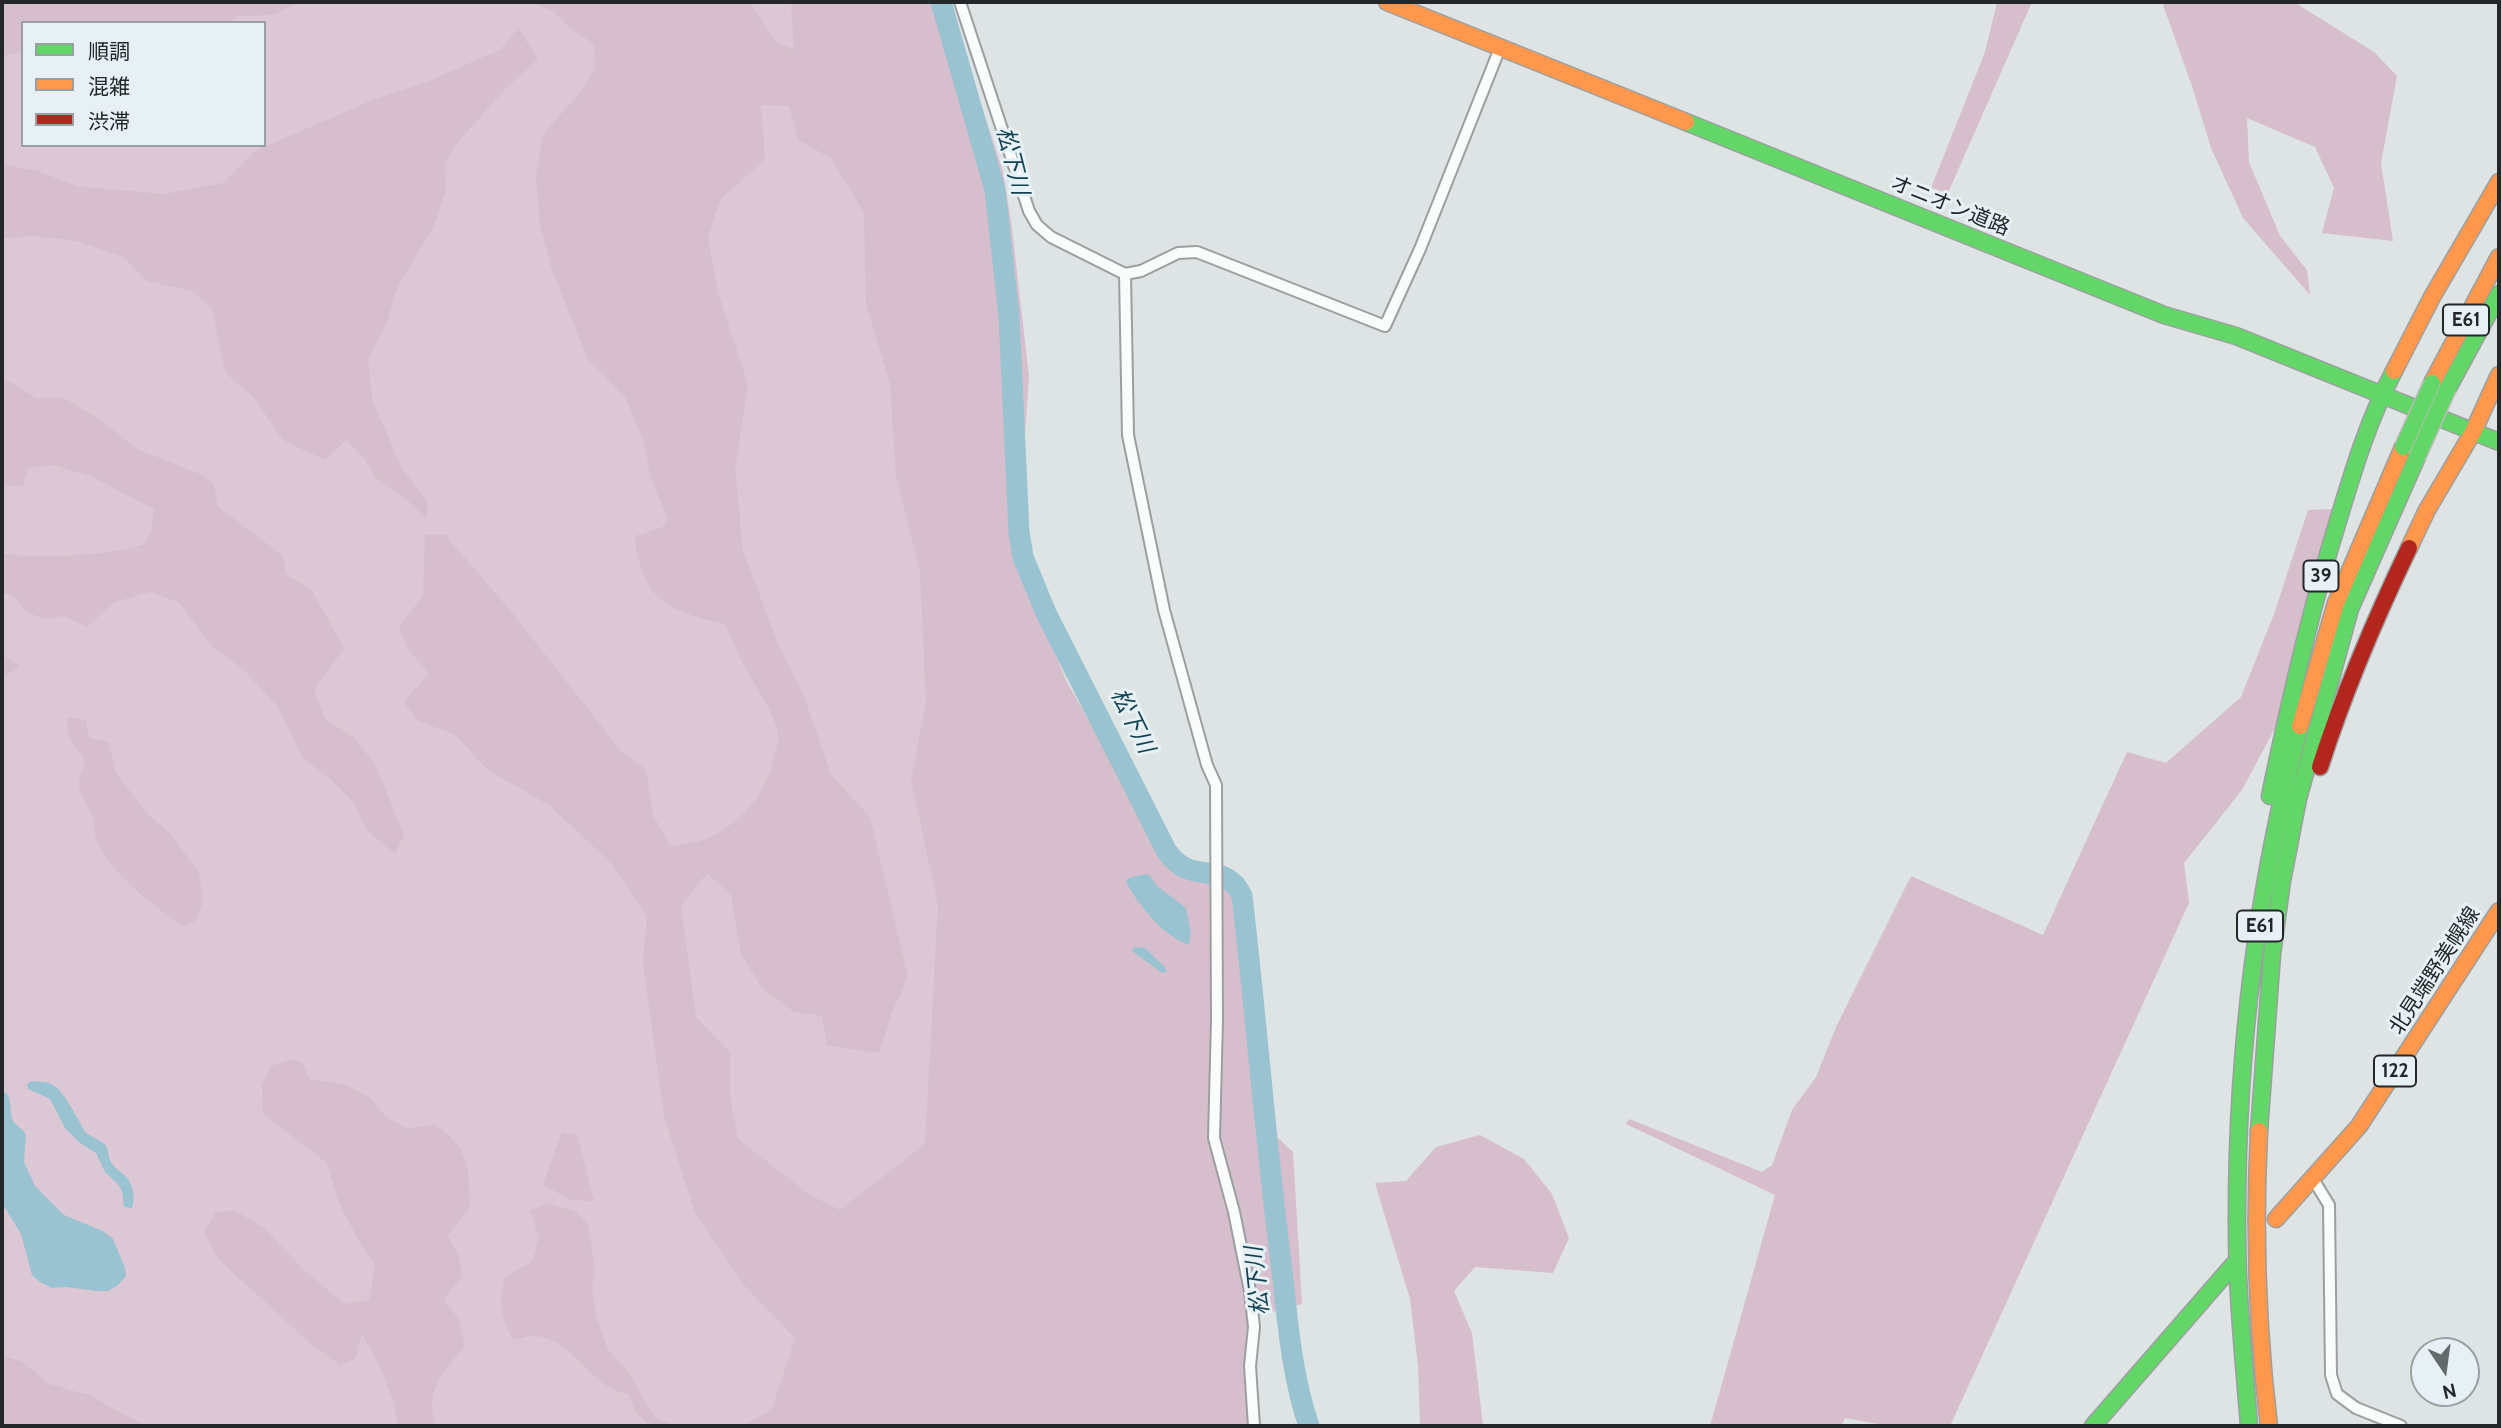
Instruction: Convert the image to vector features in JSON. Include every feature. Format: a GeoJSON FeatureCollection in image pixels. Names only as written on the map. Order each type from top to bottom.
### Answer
{"type":"FeatureCollection","features":[{"type":"Feature","properties":{"kind":"main road","name":"オニオン道路"},"geometry":{"type":"LineString","coordinates":[[1387,2],[2164,315],[2236,335],[2499,442]]}},
{"type":"Feature","properties":{"kind":"main road","name":"39"},"geometry":{"type":"LineString","coordinates":[[2249,1003],[2260,850],[2286,717],[2322,572],[2348,487],[2382,394],[2432,297],[2499,182]]}},
{"type":"Feature","properties":{"kind":"main road","name":"E61"},"geometry":{"type":"LineString","coordinates":[[2269,1426],[2262,1367],[2255,1208],[2270,980],[2282,881],[2298,799],[2350,609],[2417,457],[2440,385],[2499,257]]}},
{"type":"Feature","properties":{"kind":"main road","name":"E61"},"geometry":{"type":"LineString","coordinates":[[2249,1426],[2237,1206],[2240,1097],[2249,1003],[2270,852],[2307,698],[2337,600],[2403,447],[2499,294]]}},
{"type":"Feature","properties":{"kind":"main road"},"geometry":{"type":"LineString","coordinates":[[2282,881],[2335,720],[2379,610],[2427,510],[2473,432],[2499,375]]}},
{"type":"Feature","properties":{"kind":"main road","name":"北見端野美幌線"},"geometry":{"type":"LineString","coordinates":[[2276,1219],[2359,1126],[2499,911]]}},
{"type":"Feature","properties":{"kind":"main road"},"geometry":{"type":"LineString","coordinates":[[2094,1426],[2234,1264]]}},
{"type":"Feature","properties":{"kind":"street"},"geometry":{"type":"LineString","coordinates":[[960,2],[1030,211],[1037,225],[1051,237],[1125,274],[1141,271],[1178,254],[1197,252],[1385,326],[1420,249],[1500,48]]}},
{"type":"Feature","properties":{"kind":"street"},"geometry":{"type":"LineString","coordinates":[[1125,274],[1128,435],[1164,610],[1216,785],[1217,1020],[1213,1138],[1234,1212],[1251,1291],[1254,1327],[1250,1366],[1254,1426]]}},
{"type":"Feature","properties":{"kind":"street"},"geometry":{"type":"LineString","coordinates":[[2313,1179],[2329,1205],[2331,1375],[2337,1394],[2356,1408],[2401,1426]]}},
{"type":"Feature","properties":{"kind":"shaded area"},"geometry":{"type":"Polygon","coordinates":[[[2,2],[844,2],[974,309],[949,1159],[845,1426],[2,1424],[2,2]]]}},
{"type":"Feature","properties":{"kind":"shaded area"},"geometry":{"type":"Polygon","coordinates":[[[2,2],[301,2],[272,15],[239,16],[231,21],[21,21],[21,52],[2,56],[2,2]]]}},
{"type":"Feature","properties":{"kind":"shaded area"},"geometry":{"type":"Polygon","coordinates":[[[530,2],[750,2],[775,41],[794,50],[791,2],[947,2],[1003,171],[1012,228],[1029,377],[1016,560],[1067,682],[1176,874],[1235,874],[1252,903],[1275,1135],[1293,1152],[1302,1304],[1248,1318],[1255,1426],[743,1426],[772,1409],[795,1338],[743,1284],[695,1213],[664,1116],[643,963],[647,916],[611,863],[549,805],[488,770],[455,735],[416,720],[404,702],[429,673],[407,648],[399,627],[423,596],[425,535],[445,535],[510,610],[621,751],[646,770],[653,815],[670,845],[706,839],[737,819],[761,790],[777,746],[778,735],[772,715],[740,658],[725,624],[688,614],[661,599],[651,589],[638,558],[635,536],[663,527],[668,519],[651,479],[644,442],[626,398],[588,359],[552,270],[540,225],[536,177],[543,134],[577,96],[595,69],[594,44],[570,28],[552,10],[530,2]],[[761,105],[765,159],[720,200],[708,238],[718,293],[748,384],[735,470],[743,551],[777,641],[803,693],[831,775],[870,817],[908,977],[893,1010],[879,1053],[827,1045],[822,1016],[793,1011],[762,988],[741,954],[731,895],[707,873],[681,906],[696,1017],[730,1052],[730,1096],[738,1139],[810,1195],[840,1210],[925,1144],[938,904],[911,780],[926,703],[920,573],[896,476],[890,383],[866,305],[864,212],[831,158],[798,140],[789,106],[761,105]]]}},
{"type":"Feature","properties":{"kind":"shaded area"},"geometry":{"type":"Polygon","coordinates":[[[1997,2],[2032,2],[1948,193],[1931,188],[1985,52],[1997,2]]]}},
{"type":"Feature","properties":{"kind":"shaded area"},"geometry":{"type":"Polygon","coordinates":[[[2162,2],[2294,2],[2374,52],[2397,76],[2381,163],[2393,241],[2322,233],[2334,188],[2315,147],[2247,118],[2249,162],[2280,236],[2307,270],[2310,295],[2243,218],[2211,148],[2162,2]]]}},
{"type":"Feature","properties":{"kind":"shaded area"},"geometry":{"type":"Polygon","coordinates":[[[518,28],[538,59],[504,90],[458,142],[445,163],[446,188],[435,224],[396,290],[387,323],[368,360],[372,400],[402,468],[428,503],[426,519],[409,502],[375,477],[364,458],[346,440],[325,460],[283,440],[254,398],[225,372],[212,308],[192,291],[147,281],[123,257],[77,241],[32,236],[2,238],[2,164],[37,171],[80,187],[165,194],[223,183],[255,151],[375,99],[430,81],[501,49],[518,28]]]}},
{"type":"Feature","properties":{"kind":"shaded area"},"geometry":{"type":"Polygon","coordinates":[[[2,377],[36,398],[62,397],[96,417],[137,449],[198,473],[213,483],[218,507],[283,556],[287,575],[311,589],[344,648],[314,690],[326,720],[352,736],[376,765],[404,835],[395,854],[366,830],[353,802],[328,777],[302,758],[278,707],[245,671],[214,648],[178,602],[151,592],[114,602],[87,627],[64,616],[46,619],[28,613],[16,598],[2,592],[2,554],[73,556],[143,545],[151,533],[154,509],[91,476],[53,465],[28,468],[23,485],[2,487],[2,377]]]}},
{"type":"Feature","properties":{"kind":"shaded area"},"geometry":{"type":"Polygon","coordinates":[[[2332,509],[2275,728],[2242,790],[2184,863],[2189,903],[1950,1426],[1889,1426],[1845,1418],[1841,1426],[1710,1426],[1775,1195],[1626,1124],[1629,1119],[1762,1172],[1772,1165],[1792,1110],[1816,1077],[1836,1027],[1911,876],[2043,935],[2127,752],[2166,763],[2241,697],[2274,614],[2308,510],[2332,509]]]}},
{"type":"Feature","properties":{"kind":"shaded area"},"geometry":{"type":"Polygon","coordinates":[[[2,654],[20,667],[2,677],[2,654]]]}},
{"type":"Feature","properties":{"kind":"shaded area"},"geometry":{"type":"Polygon","coordinates":[[[68,717],[86,720],[89,738],[108,742],[117,775],[148,814],[171,835],[199,873],[203,901],[195,921],[182,926],[158,908],[125,880],[98,844],[93,817],[79,784],[85,763],[69,736],[68,717]]]}},
{"type":"Feature","properties":{"kind":"shaded area"},"geometry":{"type":"Polygon","coordinates":[[[293,1059],[301,1062],[310,1079],[348,1086],[371,1099],[384,1115],[407,1129],[435,1124],[455,1142],[465,1160],[470,1207],[448,1235],[458,1255],[463,1276],[443,1299],[458,1318],[465,1346],[443,1374],[434,1391],[435,1426],[398,1426],[385,1378],[362,1334],[355,1359],[340,1365],[310,1343],[218,1259],[204,1232],[216,1212],[235,1211],[263,1227],[304,1270],[344,1304],[369,1300],[375,1264],[360,1243],[339,1203],[327,1163],[263,1114],[262,1084],[271,1066],[293,1059]]]}},
{"type":"Feature","properties":{"kind":"shaded area"},"geometry":{"type":"Polygon","coordinates":[[[562,1133],[577,1134],[594,1201],[570,1200],[543,1184],[562,1133]]]}},
{"type":"Feature","properties":{"kind":"shaded area"},"geometry":{"type":"Polygon","coordinates":[[[1480,1135],[1524,1159],[1552,1194],[1569,1238],[1553,1273],[1475,1267],[1454,1291],[1472,1333],[1483,1426],[1420,1426],[1418,1365],[1410,1299],[1375,1183],[1406,1181],[1436,1147],[1480,1135]]]}},
{"type":"Feature","properties":{"kind":"shaded area"},"geometry":{"type":"Polygon","coordinates":[[[549,1204],[575,1211],[588,1225],[595,1269],[592,1289],[596,1316],[608,1350],[629,1372],[654,1417],[675,1426],[651,1426],[635,1411],[629,1394],[616,1391],[605,1384],[562,1346],[536,1336],[514,1340],[509,1332],[502,1310],[501,1294],[505,1277],[532,1262],[539,1238],[530,1210],[549,1204]]]}},
{"type":"Feature","properties":{"kind":"shaded area"},"geometry":{"type":"Polygon","coordinates":[[[2,1356],[23,1362],[49,1384],[89,1395],[145,1426],[2,1426],[2,1356]]]}},
{"type":"Feature","properties":{"kind":"water"},"geometry":{"type":"Polygon","coordinates":[[[1146,874],[1186,908],[1191,933],[1189,945],[1170,934],[1153,919],[1126,882],[1128,878],[1146,874]]]}},
{"type":"Feature","properties":{"kind":"water"},"geometry":{"type":"Polygon","coordinates":[[[1135,947],[1145,948],[1166,968],[1166,972],[1162,973],[1132,951],[1135,947]]]}},
{"type":"Feature","properties":{"kind":"water"},"geometry":{"type":"Polygon","coordinates":[[[32,1081],[48,1083],[57,1088],[86,1132],[106,1146],[111,1162],[131,1185],[134,1198],[132,1208],[124,1207],[122,1191],[117,1183],[105,1172],[96,1153],[80,1143],[65,1128],[50,1099],[28,1089],[27,1084],[32,1081]]]}},
{"type":"Feature","properties":{"kind":"water"},"geometry":{"type":"Polygon","coordinates":[[[2,1090],[10,1100],[14,1122],[26,1135],[24,1162],[35,1186],[64,1215],[103,1231],[113,1239],[126,1276],[108,1291],[52,1288],[32,1275],[21,1234],[2,1203],[2,1090]]]}},
{"type":"Feature","properties":{"kind":"waterway","name":"松下川"},"geometry":{"type":"LineString","coordinates":[[941,2],[995,190],[1009,316],[1019,532],[1023,557],[1046,613],[1166,850],[1176,862],[1186,868],[1226,878],[1235,884],[1242,896],[1287,1319],[1297,1384],[1309,1426]]}},
{"type":"Feature","properties":{"kind":"traffic: fast"},"geometry":{"type":"LineString","coordinates":[[1686,122],[2164,315],[2236,336],[2499,442]]}},
{"type":"Feature","properties":{"kind":"traffic: fast"},"geometry":{"type":"LineString","coordinates":[[2448,388],[2499,294]]}},
{"type":"Feature","properties":{"kind":"traffic: fast"},"geometry":{"type":"LineString","coordinates":[[2270,796],[2318,589],[2362,445],[2394,371]]}},
{"type":"Feature","properties":{"kind":"traffic: fast"},"geometry":{"type":"LineString","coordinates":[[2403,447],[2432,383]]}},
{"type":"Feature","properties":{"kind":"traffic: fast"},"geometry":{"type":"LineString","coordinates":[[2417,457],[2448,388]]}},
{"type":"Feature","properties":{"kind":"traffic: fast"},"geometry":{"type":"LineString","coordinates":[[2259,1131],[2272,954],[2282,881],[2298,799],[2350,609],[2417,457]]}},
{"type":"Feature","properties":{"kind":"traffic: fast"},"geometry":{"type":"LineString","coordinates":[[2249,1426],[2237,1254],[2240,1103],[2260,913],[2271,850],[2300,726]]}},
{"type":"Feature","properties":{"kind":"traffic: fast"},"geometry":{"type":"LineString","coordinates":[[2093,1426],[2234,1264]]}},
{"type":"Feature","properties":{"kind":"traffic: slow"},"geometry":{"type":"LineString","coordinates":[[1387,2],[1686,122]]}},
{"type":"Feature","properties":{"kind":"traffic: slow"},"geometry":{"type":"LineString","coordinates":[[2394,371],[2432,297],[2499,182]]}},
{"type":"Feature","properties":{"kind":"traffic: slow"},"geometry":{"type":"LineString","coordinates":[[2432,383],[2499,257]]}},
{"type":"Feature","properties":{"kind":"traffic: slow"},"geometry":{"type":"LineString","coordinates":[[2409,548],[2427,510],[2473,432],[2499,375]]}},
{"type":"Feature","properties":{"kind":"traffic: slow"},"geometry":{"type":"LineString","coordinates":[[2300,726],[2336,603],[2403,447]]}},
{"type":"Feature","properties":{"kind":"traffic: slow"},"geometry":{"type":"LineString","coordinates":[[2276,1219],[2359,1126],[2499,911]]}},
{"type":"Feature","properties":{"kind":"traffic: slow"},"geometry":{"type":"LineString","coordinates":[[2259,1131],[2258,1279],[2269,1426]]}},
{"type":"Feature","properties":{"kind":"traffic: jam"},"geometry":{"type":"LineString","coordinates":[[2320,767],[2361,656],[2409,548]]}}]}
